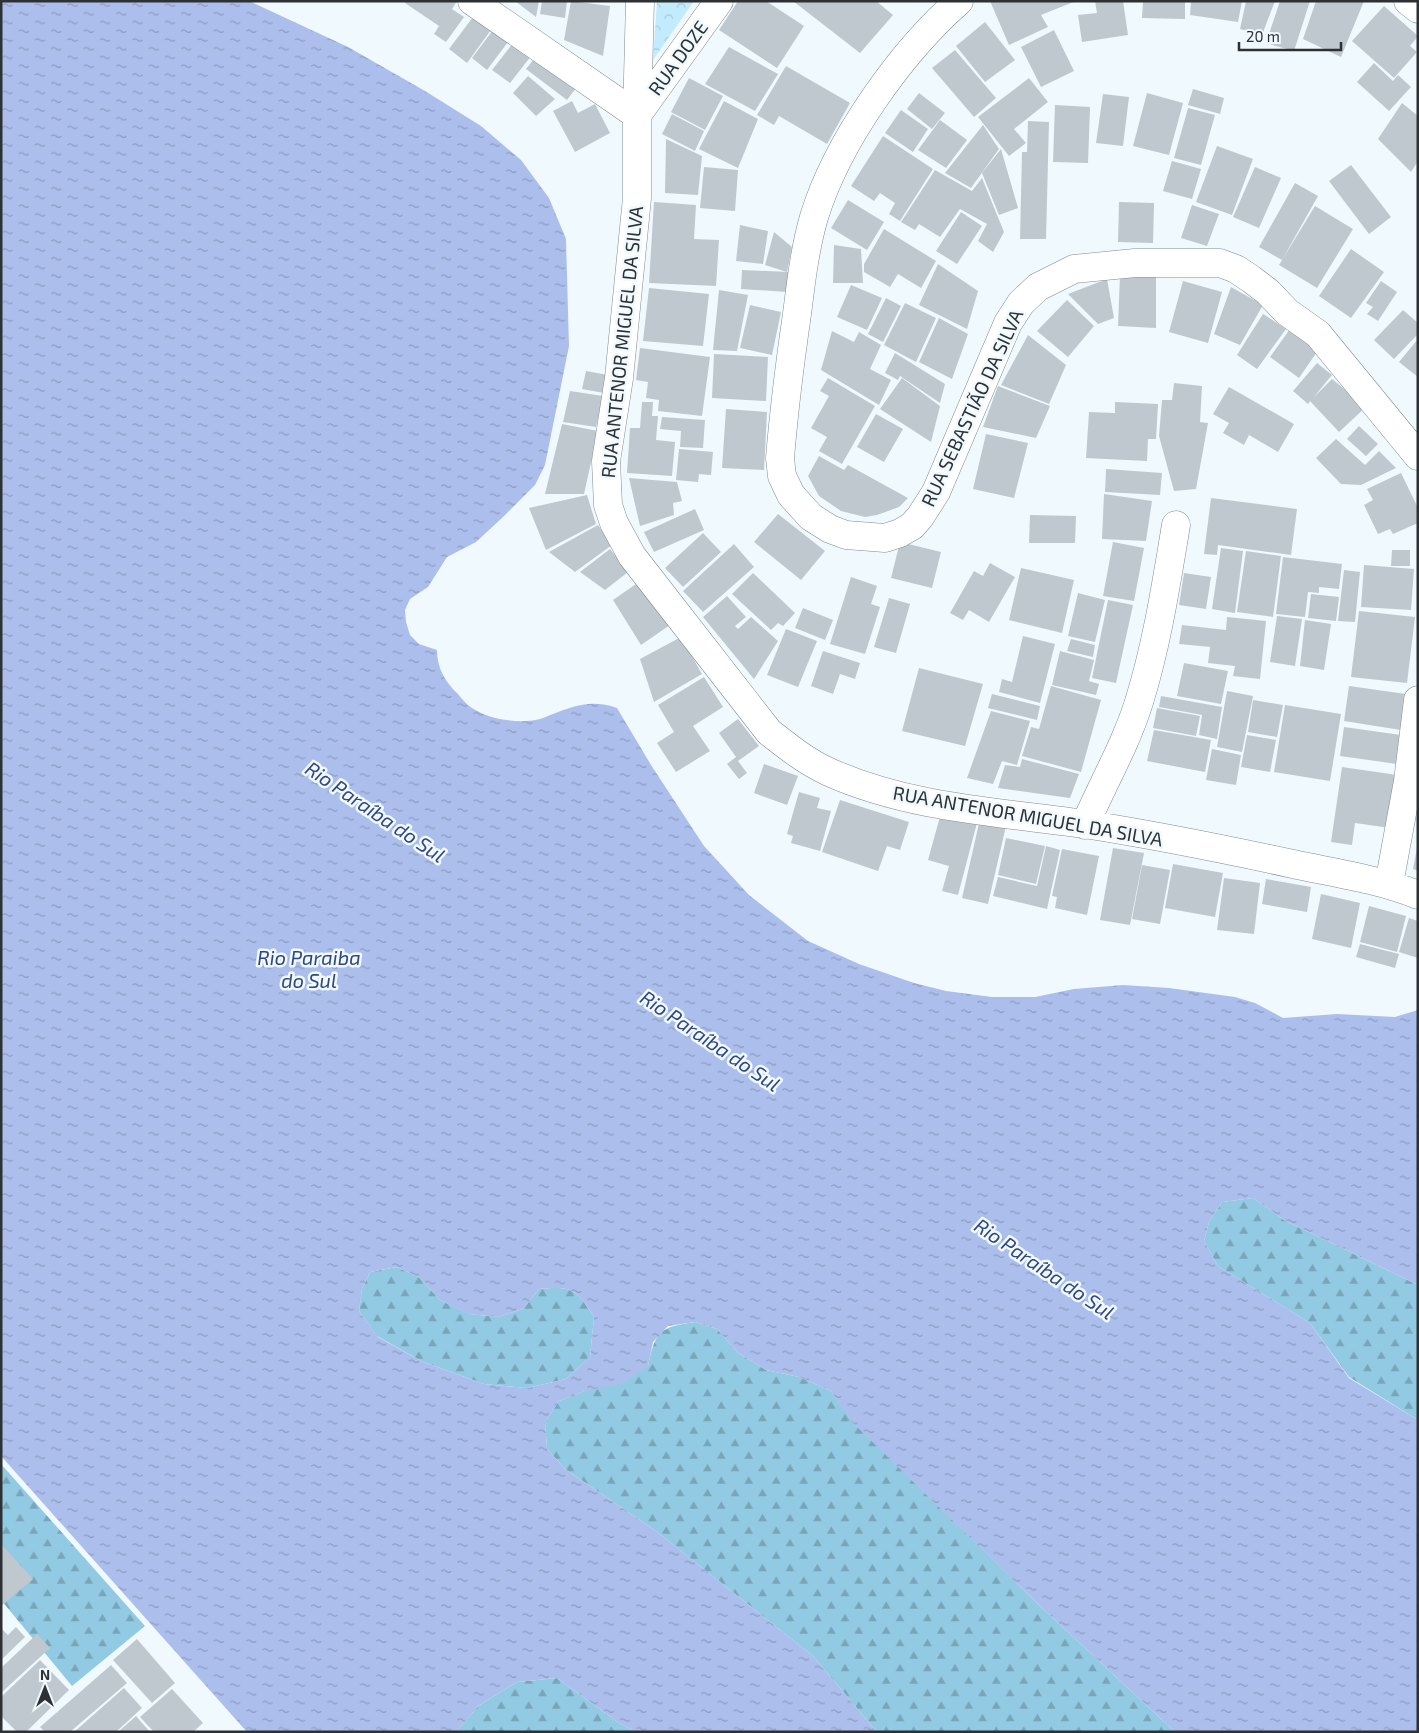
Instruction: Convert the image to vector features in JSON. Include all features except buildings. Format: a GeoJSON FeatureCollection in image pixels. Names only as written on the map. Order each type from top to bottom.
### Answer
{"type":"FeatureCollection","features":[{"type":"Feature","properties":{"kind":"street"},"geometry":{"type":"LineString","coordinates":[[472,1],[637,115]]}},
{"type":"Feature","properties":{"kind":"street","name":"RUA ANTENOR MIGUEL DA SILVA"},"geometry":{"type":"LineString","coordinates":[[640,1],[637,198],[619,378],[606,461],[608,505],[614,523],[632,556],[770,732],[828,772],[868,788],[923,802],[1085,825],[1217,848],[1389,884],[1418,895]]}},
{"type":"Feature","properties":{"kind":"street","name":"RUA DOZE"},"geometry":{"type":"LineString","coordinates":[[637,115],[719,1]]}},
{"type":"Feature","properties":{"kind":"street","name":"RUA SEBASTIÃO DA SILVA"},"geometry":{"type":"LineString","coordinates":[[959,1],[913,50],[883,87],[840,156],[822,194],[814,219],[800,293],[780,458],[782,476],[791,495],[811,516],[846,535],[885,538],[900,533],[912,526],[936,492],[1008,323],[1021,303],[1038,287],[1053,278],[1074,269],[1093,267],[1135,263],[1220,263],[1236,269],[1268,292],[1287,312],[1318,334],[1418,456]]}},
{"type":"Feature","properties":{"kind":"street"},"geometry":{"type":"LineString","coordinates":[[1408,1],[1418,9]]}},
{"type":"Feature","properties":{"kind":"street"},"geometry":{"type":"LineString","coordinates":[[1085,825],[1121,748],[1139,703],[1159,628],[1176,525]]}},
{"type":"Feature","properties":{"kind":"street"},"geometry":{"type":"LineString","coordinates":[[1389,884],[1408,781],[1418,700]]}},
{"type":"Feature","properties":{"kind":"green space"},"geometry":{"type":"Polygon","coordinates":[[[657,1],[694,1],[653,60],[657,1]]]}},
{"type":"Feature","properties":{"kind":"green space"},"geometry":{"type":"Polygon","coordinates":[[[1253,1198],[1284,1220],[1418,1285],[1418,1420],[1349,1377],[1310,1323],[1218,1266],[1204,1241],[1209,1222],[1222,1202],[1253,1198]]]}},
{"type":"Feature","properties":{"kind":"green space"},"geometry":{"type":"Polygon","coordinates":[[[397,1267],[420,1278],[440,1300],[469,1314],[498,1317],[523,1309],[539,1289],[559,1288],[572,1291],[583,1300],[594,1317],[590,1357],[566,1379],[527,1388],[484,1384],[421,1361],[377,1336],[359,1311],[362,1289],[370,1272],[397,1267]]]}},
{"type":"Feature","properties":{"kind":"green space"},"geometry":{"type":"Polygon","coordinates":[[[695,1322],[717,1329],[738,1353],[766,1370],[799,1377],[831,1391],[852,1421],[1040,1606],[1175,1732],[877,1732],[813,1656],[656,1531],[565,1469],[547,1449],[545,1422],[559,1401],[648,1366],[653,1345],[661,1333],[674,1326],[695,1322]]]}},
{"type":"Feature","properties":{"kind":"green space"},"geometry":{"type":"Polygon","coordinates":[[[1,1464],[145,1626],[72,1686],[1,1600],[1,1464]]]}},
{"type":"Feature","properties":{"kind":"green space"},"geometry":{"type":"Polygon","coordinates":[[[557,1678],[619,1723],[636,1732],[456,1732],[478,1706],[517,1682],[557,1678]]]}},
{"type":"Feature","properties":{"kind":"water","name":"Rio Paraiba do Sul"},"geometry":{"type":"Polygon","coordinates":[[[1,1],[249,1],[348,47],[481,126],[521,160],[549,198],[566,239],[569,346],[545,465],[535,485],[476,542],[447,557],[428,587],[410,599],[405,610],[410,635],[419,644],[437,650],[438,663],[446,680],[470,707],[488,716],[516,721],[535,720],[588,704],[607,705],[617,708],[651,765],[704,846],[749,895],[808,941],[859,964],[914,983],[946,991],[992,997],[1035,997],[1074,989],[1123,985],[1169,988],[1235,997],[1255,1003],[1283,1018],[1337,1014],[1395,1017],[1418,1010],[1418,1285],[1284,1220],[1253,1198],[1222,1202],[1209,1222],[1204,1241],[1218,1266],[1310,1323],[1349,1378],[1418,1420],[1418,1732],[1175,1732],[1040,1606],[851,1421],[831,1391],[799,1377],[766,1370],[738,1353],[717,1329],[695,1322],[668,1326],[653,1342],[648,1366],[623,1383],[585,1391],[559,1401],[545,1422],[547,1449],[565,1469],[656,1531],[813,1656],[877,1732],[636,1732],[619,1723],[557,1678],[517,1682],[478,1706],[456,1732],[247,1732],[1,1456],[1,1]],[[397,1267],[370,1272],[362,1289],[359,1311],[378,1337],[421,1361],[484,1384],[527,1388],[566,1379],[590,1357],[594,1317],[583,1300],[572,1291],[559,1288],[539,1289],[523,1309],[498,1317],[468,1314],[440,1300],[420,1278],[397,1267]]]}},
{"type":"Feature","properties":{"kind":"water label","name":"Rio Paraíba do Sul"},"geometry":{"type":"Point","coordinates":[375,812]}},
{"type":"Feature","properties":{"kind":"water label","name":"Rio Paraíba do Sul"},"geometry":{"type":"Point","coordinates":[710,1041]}},
{"type":"Feature","properties":{"kind":"water label","name":"Rio Paraíba do Sul"},"geometry":{"type":"Point","coordinates":[1044,1269]}}]}
